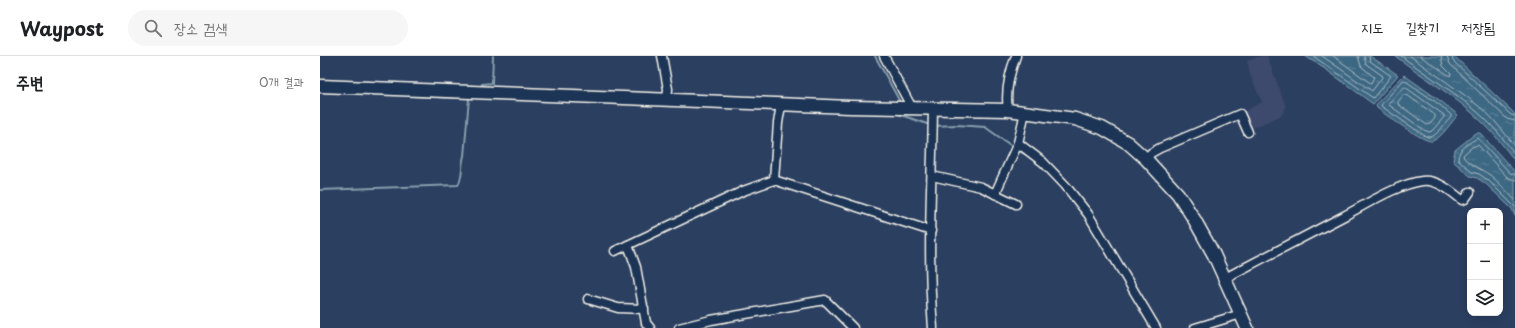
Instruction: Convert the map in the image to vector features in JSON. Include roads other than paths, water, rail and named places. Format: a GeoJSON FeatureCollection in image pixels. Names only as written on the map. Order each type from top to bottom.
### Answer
{"type":"FeatureCollection","features":[{"type":"Feature","properties":{"kind":"street"},"geometry":{"type":"LineString","coordinates":[[662,56],[668,89],[667,100]]}},
{"type":"Feature","properties":{"kind":"street"},"geometry":{"type":"LineString","coordinates":[[884,56],[912,108]]}},
{"type":"Feature","properties":{"kind":"street"},"geometry":{"type":"LineString","coordinates":[[1008,110],[1006,99],[1008,79],[1016,56]]}},
{"type":"Feature","properties":{"kind":"street"},"geometry":{"type":"LineString","coordinates":[[320,86],[781,105],[1008,110],[1075,119],[1102,128],[1128,143],[1146,159],[1178,194],[1214,255],[1247,328]]}},
{"type":"Feature","properties":{"kind":"street"},"geometry":{"type":"LineString","coordinates":[[774,180],[778,123],[781,105]]}},
{"type":"Feature","properties":{"kind":"street"},"geometry":{"type":"LineString","coordinates":[[932,108],[931,302],[933,328]]}},
{"type":"Feature","properties":{"kind":"street"},"geometry":{"type":"LineString","coordinates":[[995,194],[1031,113]]}},
{"type":"Feature","properties":{"kind":"street"},"geometry":{"type":"LineString","coordinates":[[1146,159],[1151,152],[1240,114],[1248,132]]}},
{"type":"Feature","properties":{"kind":"street"},"geometry":{"type":"LineString","coordinates":[[1018,143],[1043,162],[1065,185],[1088,214],[1156,328]]}},
{"type":"Feature","properties":{"kind":"street"},"geometry":{"type":"LineString","coordinates":[[932,176],[981,187],[1016,204]]}},
{"type":"Feature","properties":{"kind":"street"},"geometry":{"type":"LineString","coordinates":[[615,251],[743,191],[774,180],[931,231]]}},
{"type":"Feature","properties":{"kind":"street"},"geometry":{"type":"LineString","coordinates":[[1225,278],[1367,203],[1406,186],[1423,181],[1438,184],[1446,187],[1462,200],[1465,199],[1470,192]]}},
{"type":"Feature","properties":{"kind":"street"},"geometry":{"type":"LineString","coordinates":[[628,245],[634,262],[646,323],[650,328]]}},
{"type":"Feature","properties":{"kind":"street"},"geometry":{"type":"LineString","coordinates":[[588,299],[618,308],[644,309]]}},
{"type":"Feature","properties":{"kind":"street"},"geometry":{"type":"LineString","coordinates":[[679,328],[711,320],[825,300],[853,328]]}},
{"type":"Feature","properties":{"kind":"street"},"geometry":{"type":"LineString","coordinates":[[1195,328],[1241,314]]}},
{"type":"Feature","properties":{"kind":"water"},"geometry":{"type":"Polygon","coordinates":[[[1305,56],[1370,56],[1398,75],[1373,104],[1305,56]]]}},
{"type":"Feature","properties":{"kind":"water"},"geometry":{"type":"Polygon","coordinates":[[[1395,56],[1454,56],[1515,114],[1515,161],[1499,140],[1471,112],[1450,95],[1395,56]]]}},
{"type":"Feature","properties":{"kind":"water"},"geometry":{"type":"Polygon","coordinates":[[[1404,75],[1458,115],[1443,134],[1432,141],[1421,138],[1404,128],[1377,108],[1376,105],[1379,101],[1404,75]]]}},
{"type":"Feature","properties":{"kind":"water"},"geometry":{"type":"Polygon","coordinates":[[[1476,133],[1480,133],[1515,172],[1515,216],[1512,209],[1486,184],[1477,178],[1470,176],[1453,161],[1455,150],[1476,133]]]}},
{"type":"Feature","properties":{"kind":"waterway"},"geometry":{"type":"LineString","coordinates":[[481,86],[482,84],[492,83],[493,56]]}},
{"type":"Feature","properties":{"kind":"waterway"},"geometry":{"type":"LineString","coordinates":[[875,56],[899,100],[897,102]]}},
{"type":"Feature","properties":{"kind":"waterway"},"geometry":{"type":"LineString","coordinates":[[320,80],[477,86]]}},
{"type":"Feature","properties":{"kind":"waterway"},"geometry":{"type":"LineString","coordinates":[[320,92],[345,93]]}},
{"type":"Feature","properties":{"kind":"waterway"},"geometry":{"type":"LineString","coordinates":[[683,94],[768,98]]}},
{"type":"Feature","properties":{"kind":"waterway"},"geometry":{"type":"LineString","coordinates":[[409,96],[466,98]]}},
{"type":"Feature","properties":{"kind":"waterway"},"geometry":{"type":"LineString","coordinates":[[320,190],[458,185],[461,178],[464,156],[469,98]]}},
{"type":"Feature","properties":{"kind":"waterway"},"geometry":{"type":"LineString","coordinates":[[523,100],[632,104]]}},
{"type":"Feature","properties":{"kind":"waterway"},"geometry":{"type":"LineString","coordinates":[[813,100],[888,102]]}},
{"type":"Feature","properties":{"kind":"waterway"},"geometry":{"type":"LineString","coordinates":[[783,110],[796,111]]}},
{"type":"Feature","properties":{"kind":"waterway"},"geometry":{"type":"LineString","coordinates":[[898,114],[930,125]]}},
{"type":"Feature","properties":{"kind":"waterway"},"geometry":{"type":"LineString","coordinates":[[934,126],[957,125],[985,127],[1013,147]]}},
{"type":"Feature","properties":{"kind":"waterway"},"geometry":{"type":"LineString","coordinates":[[1017,150],[1027,155]]}}]}
